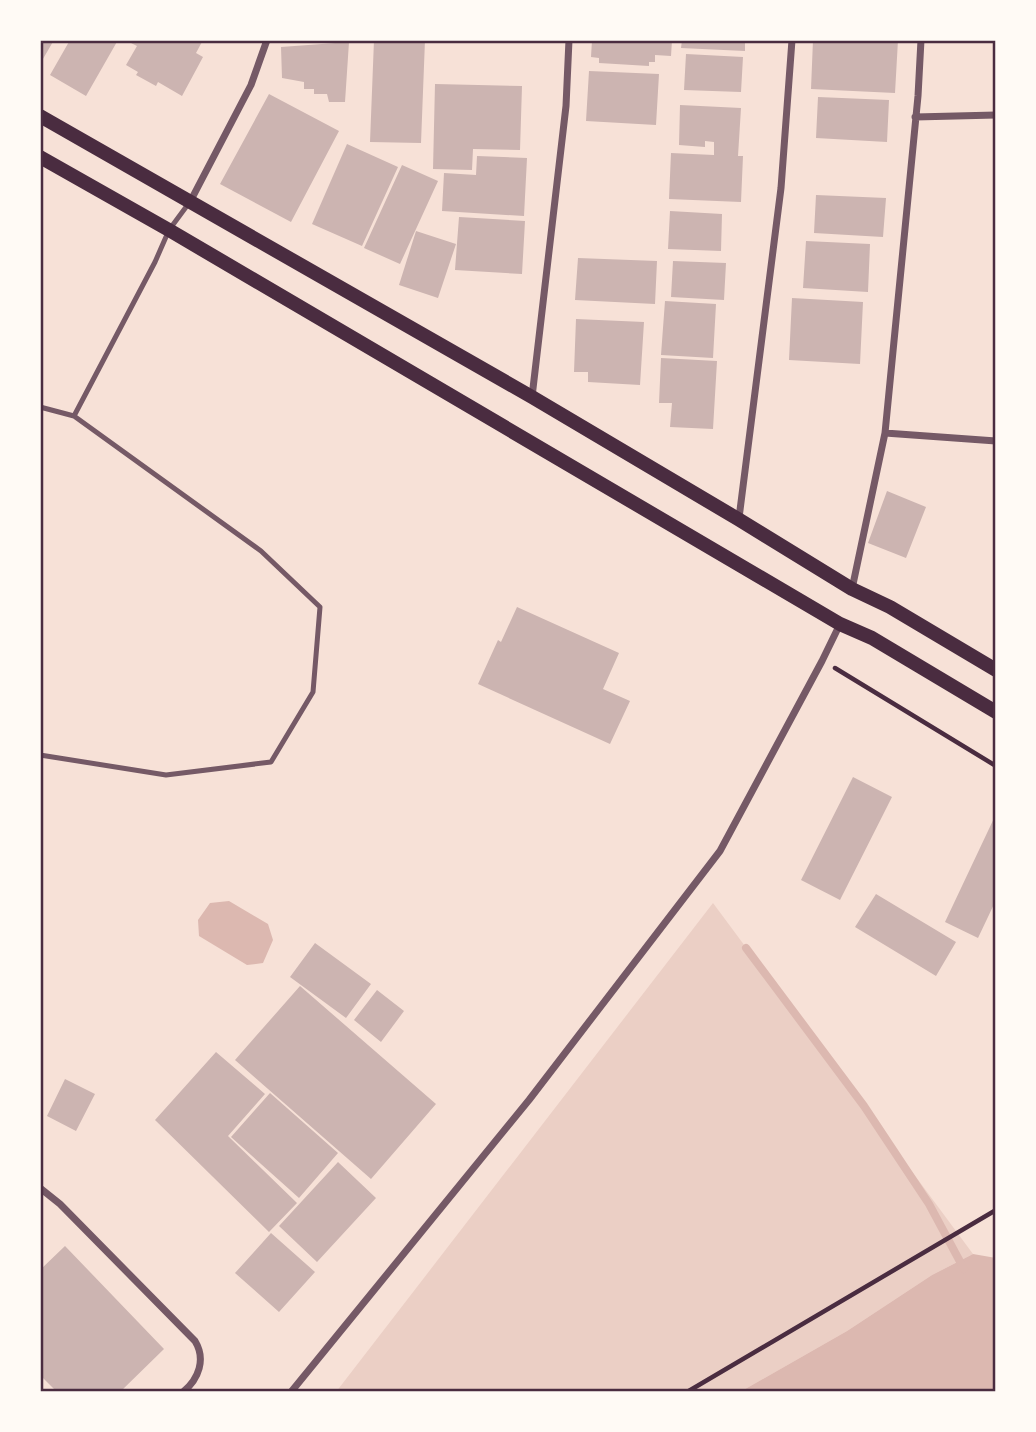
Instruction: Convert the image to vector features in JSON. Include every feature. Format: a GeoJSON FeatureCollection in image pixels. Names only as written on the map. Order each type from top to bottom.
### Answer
{"type":"FeatureCollection","features":[{"type":"Feature","properties":{"kind":"main road"},"geometry":{"type":"LineString","coordinates":[[40,116],[532,397],[852,589],[890,607],[996,670]]}},
{"type":"Feature","properties":{"kind":"main road"},"geometry":{"type":"LineString","coordinates":[[40,157],[839,624],[872,638],[996,712]]}},
{"type":"Feature","properties":{"kind":"street"},"geometry":{"type":"LineString","coordinates":[[190,202],[251,85],[267,40]]}},
{"type":"Feature","properties":{"kind":"street"},"geometry":{"type":"LineString","coordinates":[[532,397],[566,106],[569,40]]}},
{"type":"Feature","properties":{"kind":"street"},"geometry":{"type":"LineString","coordinates":[[738,519],[781,188],[792,40]]}},
{"type":"Feature","properties":{"kind":"street"},"geometry":{"type":"LineString","coordinates":[[852,589],[885,433],[921,40]]}},
{"type":"Feature","properties":{"kind":"street"},"geometry":{"type":"LineString","coordinates":[[915,117],[996,114]]}},
{"type":"Feature","properties":{"kind":"street"},"geometry":{"type":"LineString","coordinates":[[885,433],[996,441]]}},
{"type":"Feature","properties":{"kind":"street"},"geometry":{"type":"LineString","coordinates":[[291,1392],[529,1100],[720,851],[822,661],[839,624]]}},
{"type":"Feature","properties":{"kind":"street"},"geometry":{"type":"LineString","coordinates":[[40,1188],[60,1204],[195,1342],[201,1351],[197,1376],[183,1392]]}},
{"type":"Feature","properties":{"kind":"lane"},"geometry":{"type":"LineString","coordinates":[[74,416],[169,230],[190,202]]}},
{"type":"Feature","properties":{"kind":"lane"},"geometry":{"type":"LineString","coordinates":[[40,407],[74,416],[261,551],[320,607],[313,692],[271,762],[166,775],[40,755]]}},
{"type":"Feature","properties":{"kind":"path"},"geometry":{"type":"LineString","coordinates":[[822,661],[996,765]]}},
{"type":"Feature","properties":{"kind":"path"},"geometry":{"type":"LineString","coordinates":[[687,1392],[996,1210]]}},
{"type":"Feature","properties":{"kind":"shaded area"},"geometry":{"type":"Polygon","coordinates":[[[229,901],[268,924],[273,940],[263,963],[247,965],[199,936],[198,920],[210,903],[229,901]]]}},
{"type":"Feature","properties":{"kind":"shaded area"},"geometry":{"type":"Polygon","coordinates":[[[713,903],[973,1254],[932,1275],[847,1331],[740,1392],[336,1392],[713,903]]]}},
{"type":"Feature","properties":{"kind":"shaded area"},"geometry":{"type":"Polygon","coordinates":[[[973,1254],[996,1258],[996,1392],[740,1392],[847,1331],[932,1275],[973,1254]]]}},
{"type":"Feature","properties":{"kind":"building"},"geometry":{"type":"Polygon","coordinates":[[[40,40],[54,40],[40,64],[40,40]]]}},
{"type":"Feature","properties":{"kind":"building"},"geometry":{"type":"Polygon","coordinates":[[[70,40],[118,40],[86,96],[50,75],[70,40]]]}},
{"type":"Feature","properties":{"kind":"building"},"geometry":{"type":"Polygon","coordinates":[[[132,40],[203,40],[196,53],[203,57],[182,96],[158,82],[156,86],[136,75],[138,72],[126,65],[137,46],[131,43],[132,40]]]}},
{"type":"Feature","properties":{"kind":"building"},"geometry":{"type":"Polygon","coordinates":[[[374,40],[425,40],[421,143],[370,142],[374,40]]]}},
{"type":"Feature","properties":{"kind":"building"},"geometry":{"type":"Polygon","coordinates":[[[592,40],[672,40],[671,56],[655,55],[655,62],[649,62],[649,66],[599,63],[599,58],[591,57],[592,40]]]}},
{"type":"Feature","properties":{"kind":"building"},"geometry":{"type":"Polygon","coordinates":[[[682,40],[745,40],[745,51],[681,48],[682,40]]]}},
{"type":"Feature","properties":{"kind":"building"},"geometry":{"type":"Polygon","coordinates":[[[813,40],[898,40],[895,93],[811,89],[813,40]]]}},
{"type":"Feature","properties":{"kind":"building"},"geometry":{"type":"Polygon","coordinates":[[[349,42],[345,102],[329,102],[327,94],[314,94],[314,89],[304,89],[304,82],[282,78],[281,47],[349,42]]]}},
{"type":"Feature","properties":{"kind":"building"},"geometry":{"type":"Polygon","coordinates":[[[686,54],[743,57],[741,92],[684,90],[686,54]]]}},
{"type":"Feature","properties":{"kind":"building"},"geometry":{"type":"Polygon","coordinates":[[[589,71],[659,74],[656,125],[586,121],[589,71]]]}},
{"type":"Feature","properties":{"kind":"building"},"geometry":{"type":"Polygon","coordinates":[[[435,84],[522,86],[520,150],[473,149],[472,170],[433,169],[435,84]]]}},
{"type":"Feature","properties":{"kind":"building"},"geometry":{"type":"Polygon","coordinates":[[[269,94],[339,131],[291,222],[220,184],[269,94]]]}},
{"type":"Feature","properties":{"kind":"building"},"geometry":{"type":"Polygon","coordinates":[[[818,97],[889,100],[887,142],[816,138],[818,97]]]}},
{"type":"Feature","properties":{"kind":"building"},"geometry":{"type":"Polygon","coordinates":[[[680,105],[741,108],[738,156],[743,156],[741,202],[669,199],[671,153],[714,155],[714,142],[705,141],[705,147],[679,145],[680,105]]]}},
{"type":"Feature","properties":{"kind":"building"},"geometry":{"type":"Polygon","coordinates":[[[347,144],[398,167],[362,246],[312,224],[347,144]]]}},
{"type":"Feature","properties":{"kind":"building"},"geometry":{"type":"Polygon","coordinates":[[[477,156],[527,158],[524,216],[442,211],[444,173],[476,175],[477,156]]]}},
{"type":"Feature","properties":{"kind":"building"},"geometry":{"type":"Polygon","coordinates":[[[402,165],[438,181],[400,264],[364,248],[402,165]]]}},
{"type":"Feature","properties":{"kind":"building"},"geometry":{"type":"Polygon","coordinates":[[[816,195],[886,198],[883,237],[814,233],[816,195]]]}},
{"type":"Feature","properties":{"kind":"building"},"geometry":{"type":"Polygon","coordinates":[[[670,211],[722,214],[721,251],[668,249],[670,211]]]}},
{"type":"Feature","properties":{"kind":"building"},"geometry":{"type":"Polygon","coordinates":[[[459,217],[525,221],[522,274],[455,270],[459,217]]]}},
{"type":"Feature","properties":{"kind":"building"},"geometry":{"type":"Polygon","coordinates":[[[416,231],[456,244],[438,298],[399,285],[416,231]]]}},
{"type":"Feature","properties":{"kind":"building"},"geometry":{"type":"Polygon","coordinates":[[[806,241],[870,244],[868,292],[803,288],[806,241]]]}},
{"type":"Feature","properties":{"kind":"building"},"geometry":{"type":"Polygon","coordinates":[[[578,258],[657,261],[655,304],[575,300],[578,258]]]}},
{"type":"Feature","properties":{"kind":"building"},"geometry":{"type":"Polygon","coordinates":[[[673,261],[726,263],[724,300],[671,297],[673,261]]]}},
{"type":"Feature","properties":{"kind":"building"},"geometry":{"type":"Polygon","coordinates":[[[792,298],[863,302],[860,364],[789,360],[792,298]]]}},
{"type":"Feature","properties":{"kind":"building"},"geometry":{"type":"Polygon","coordinates":[[[665,301],[716,304],[713,358],[661,355],[665,301]]]}},
{"type":"Feature","properties":{"kind":"building"},"geometry":{"type":"Polygon","coordinates":[[[576,319],[644,322],[640,385],[588,382],[588,372],[574,372],[576,319]]]}},
{"type":"Feature","properties":{"kind":"building"},"geometry":{"type":"Polygon","coordinates":[[[661,358],[717,361],[713,429],[670,427],[672,403],[659,403],[661,358]]]}},
{"type":"Feature","properties":{"kind":"building"},"geometry":{"type":"Polygon","coordinates":[[[887,491],[926,507],[906,558],[868,543],[887,491]]]}},
{"type":"Feature","properties":{"kind":"building"},"geometry":{"type":"Polygon","coordinates":[[[517,607],[619,653],[603,689],[630,701],[610,744],[478,684],[517,607]]]}},
{"type":"Feature","properties":{"kind":"building"},"geometry":{"type":"Polygon","coordinates":[[[853,777],[892,797],[840,900],[801,880],[853,777]]]}},
{"type":"Feature","properties":{"kind":"building"},"geometry":{"type":"Polygon","coordinates":[[[996,814],[996,900],[978,938],[945,922],[996,814]]]}},
{"type":"Feature","properties":{"kind":"building"},"geometry":{"type":"Polygon","coordinates":[[[876,894],[956,942],[936,976],[855,927],[876,894]]]}},
{"type":"Feature","properties":{"kind":"building"},"geometry":{"type":"Polygon","coordinates":[[[315,943],[371,984],[346,1018],[290,977],[315,943]]]}},
{"type":"Feature","properties":{"kind":"building"},"geometry":{"type":"Polygon","coordinates":[[[300,986],[436,1104],[371,1179],[235,1060],[300,986]]]}},
{"type":"Feature","properties":{"kind":"building"},"geometry":{"type":"Polygon","coordinates":[[[377,990],[404,1011],[381,1042],[354,1020],[377,990]]]}},
{"type":"Feature","properties":{"kind":"building"},"geometry":{"type":"Polygon","coordinates":[[[216,1052],[265,1094],[228,1136],[297,1203],[269,1232],[155,1120],[216,1052]]]}},
{"type":"Feature","properties":{"kind":"building"},"geometry":{"type":"Polygon","coordinates":[[[65,1079],[95,1094],[76,1131],[47,1116],[65,1079]]]}},
{"type":"Feature","properties":{"kind":"building"},"geometry":{"type":"Polygon","coordinates":[[[270,1093],[338,1153],[299,1198],[231,1137],[270,1093]]]}},
{"type":"Feature","properties":{"kind":"building"},"geometry":{"type":"Polygon","coordinates":[[[338,1162],[376,1198],[317,1262],[279,1226],[338,1162]]]}},
{"type":"Feature","properties":{"kind":"building"},"geometry":{"type":"Polygon","coordinates":[[[271,1233],[315,1272],[279,1312],[235,1273],[271,1233]]]}},
{"type":"Feature","properties":{"kind":"building"},"geometry":{"type":"Polygon","coordinates":[[[65,1246],[164,1349],[120,1392],[57,1392],[40,1375],[40,1270],[65,1246]]]}},
{"type":"Feature","properties":{"kind":"waterway"},"geometry":{"type":"LineString","coordinates":[[746,948],[864,1106],[929,1204],[964,1269]]}}]}
